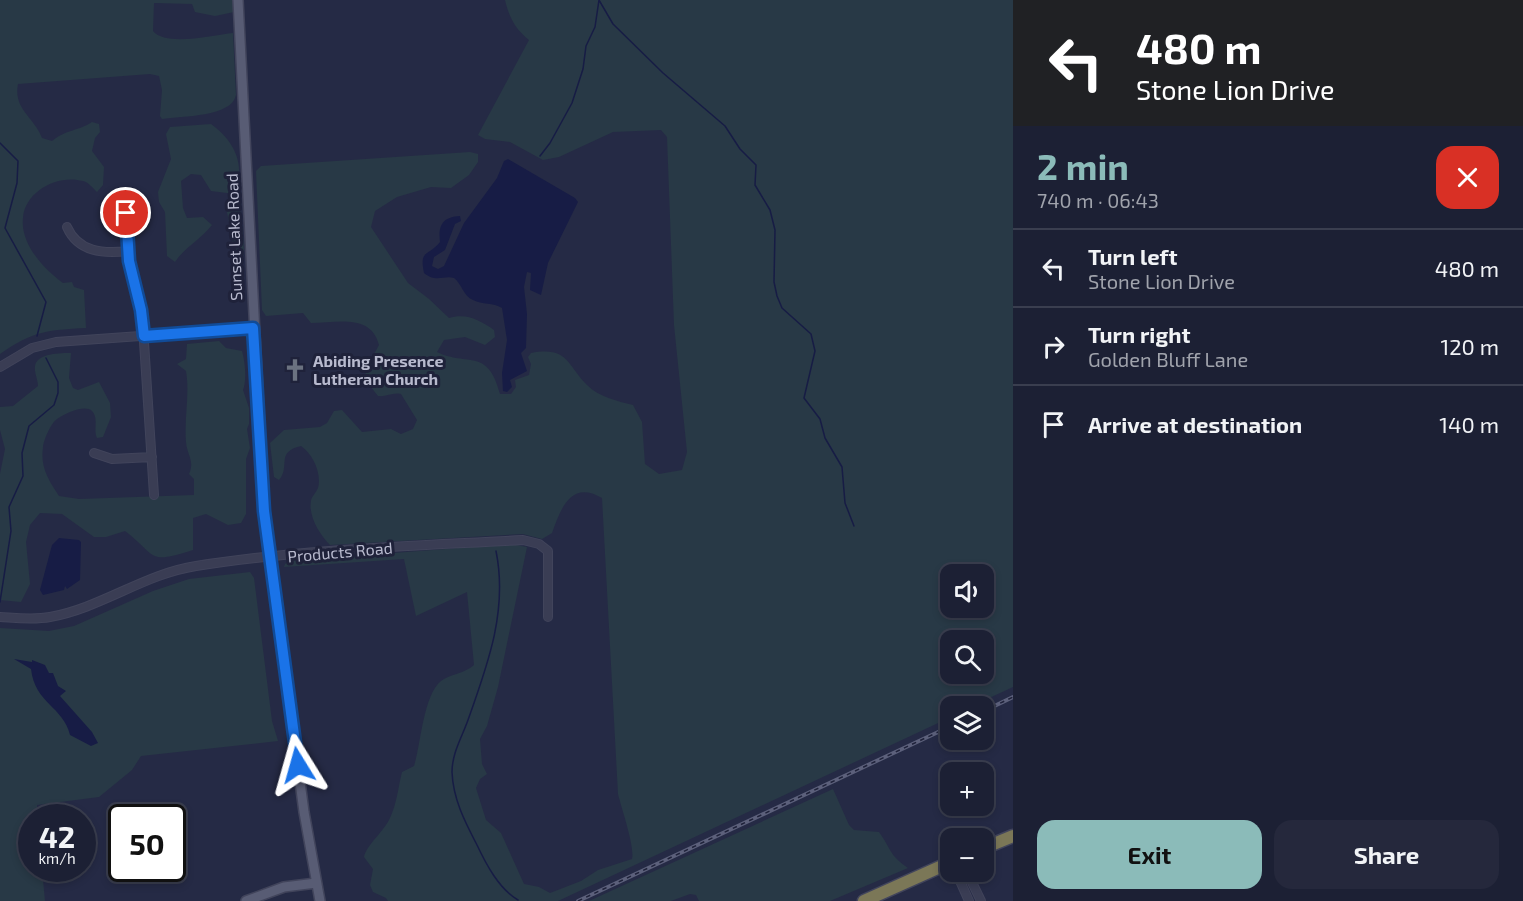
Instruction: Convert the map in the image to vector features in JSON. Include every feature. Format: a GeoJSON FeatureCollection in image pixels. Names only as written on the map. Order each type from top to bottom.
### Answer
{"type":"FeatureCollection","features":[{"type":"Feature","properties":{"kind":"highway"},"geometry":{"type":"LineString","coordinates":[[994,844],[1013,836]]}},
{"type":"Feature","properties":{"kind":"highway"},"geometry":{"type":"LineString","coordinates":[[864,901],[940,867]]}},
{"type":"Feature","properties":{"kind":"main road","name":"Sunset Lake Road"},"geometry":{"type":"LineString","coordinates":[[238,0],[259,445],[269,558],[320,901]]}},
{"type":"Feature","properties":{"kind":"main road"},"geometry":{"type":"LineString","coordinates":[[246,901],[284,887],[316,883]]}},
{"type":"Feature","properties":{"kind":"street"},"geometry":{"type":"LineString","coordinates":[[126,213],[128,251],[144,336],[154,495]]}},
{"type":"Feature","properties":{"kind":"street"},"geometry":{"type":"LineString","coordinates":[[67,227],[75,242],[84,247],[107,252],[128,251]]}},
{"type":"Feature","properties":{"kind":"street"},"geometry":{"type":"LineString","coordinates":[[0,367],[32,348],[48,343],[253,328]]}},
{"type":"Feature","properties":{"kind":"street"},"geometry":{"type":"LineString","coordinates":[[94,453],[112,459],[152,457]]}},
{"type":"Feature","properties":{"kind":"street","name":"Products Road"},"geometry":{"type":"LineString","coordinates":[[0,617],[51,617],[165,573],[196,566],[269,558],[523,540],[539,544],[548,551],[548,617]]}},
{"type":"Feature","properties":{"kind":"street"},"geometry":{"type":"LineString","coordinates":[[960,882],[969,901]]}},
{"type":"Feature","properties":{"kind":"street"},"geometry":{"type":"LineString","coordinates":[[972,882],[981,901]]}},
{"type":"Feature","properties":{"kind":"shaded area"},"geometry":{"type":"Polygon","coordinates":[[[0,0],[233,0],[234,12],[215,16],[195,12],[192,4],[154,3],[153,31],[159,36],[179,39],[233,33],[236,95],[226,108],[205,114],[162,119],[160,116],[162,90],[159,76],[150,74],[18,84],[17,93],[21,107],[42,138],[52,141],[92,122],[99,124],[100,132],[95,138],[92,151],[104,167],[103,185],[97,192],[89,184],[73,179],[44,187],[30,200],[23,218],[25,237],[41,263],[63,283],[72,282],[74,287],[84,290],[86,328],[31,336],[0,354],[0,0]]]}},
{"type":"Feature","properties":{"kind":"shaded area"},"geometry":{"type":"Polygon","coordinates":[[[505,0],[1013,0],[1013,687],[994,696],[940,696],[940,722],[558,901],[388,901],[373,892],[370,885],[373,869],[364,857],[390,818],[402,772],[414,766],[426,709],[435,688],[441,681],[474,665],[467,592],[416,616],[404,559],[284,567],[290,561],[511,544],[527,547],[498,687],[487,726],[480,739],[482,764],[487,774],[480,779],[476,788],[486,820],[501,833],[524,884],[539,887],[550,893],[581,881],[598,870],[632,859],[630,837],[618,794],[602,498],[582,492],[569,499],[559,514],[552,533],[542,539],[523,534],[330,545],[319,531],[311,513],[311,499],[319,483],[318,471],[313,459],[301,446],[293,449],[286,456],[284,470],[279,480],[274,477],[270,443],[284,430],[320,427],[327,423],[334,411],[342,410],[362,432],[391,429],[401,434],[413,429],[417,420],[401,394],[378,396],[367,381],[367,365],[379,345],[369,328],[351,322],[311,323],[303,313],[266,316],[262,310],[256,171],[261,166],[470,152],[478,154],[478,162],[469,175],[451,188],[431,187],[397,197],[375,211],[371,227],[408,283],[449,318],[462,316],[473,318],[494,330],[495,337],[485,345],[465,337],[444,340],[437,352],[483,364],[495,379],[500,394],[511,394],[516,387],[515,380],[529,375],[531,364],[528,357],[531,353],[553,352],[560,355],[597,393],[633,405],[642,422],[645,464],[659,474],[682,470],[687,452],[674,325],[667,137],[661,130],[613,132],[559,157],[543,160],[510,142],[485,139],[478,135],[529,40],[516,27],[505,0]]]}},
{"type":"Feature","properties":{"kind":"shaded area"},"geometry":{"type":"Polygon","coordinates":[[[211,124],[232,146],[239,164],[238,184],[235,194],[211,191],[201,175],[191,174],[181,181],[183,208],[187,218],[203,217],[212,225],[175,262],[167,256],[165,212],[159,202],[158,192],[171,159],[166,134],[170,127],[211,124]]]}},
{"type":"Feature","properties":{"kind":"shaded area"},"geometry":{"type":"Polygon","coordinates":[[[508,159],[575,198],[578,202],[548,263],[541,295],[530,290],[531,273],[527,272],[524,287],[527,314],[526,348],[521,353],[527,371],[510,380],[512,387],[507,392],[503,391],[502,373],[507,340],[502,308],[476,302],[465,293],[454,278],[428,276],[424,273],[423,260],[426,254],[440,242],[442,223],[449,218],[460,216],[461,221],[455,224],[445,250],[434,257],[432,266],[438,269],[444,266],[464,223],[497,178],[504,161],[508,159]]]}},
{"type":"Feature","properties":{"kind":"shaded area"},"geometry":{"type":"Polygon","coordinates":[[[233,208],[241,212],[244,250],[240,274],[234,275],[231,257],[232,238],[227,212],[233,208]]]}},
{"type":"Feature","properties":{"kind":"shaded area"},"geometry":{"type":"Polygon","coordinates":[[[219,341],[226,348],[242,351],[245,365],[243,390],[249,408],[247,429],[250,448],[246,459],[246,514],[241,523],[228,525],[206,514],[193,518],[193,550],[160,557],[154,556],[125,531],[106,537],[94,537],[62,514],[40,513],[30,525],[26,542],[30,584],[21,602],[0,600],[0,474],[5,449],[0,430],[0,407],[13,406],[38,386],[35,366],[40,358],[71,353],[69,378],[73,388],[78,390],[99,382],[110,403],[111,417],[103,437],[97,438],[95,417],[89,409],[74,410],[57,419],[50,428],[43,445],[42,455],[44,468],[59,496],[79,499],[194,495],[194,479],[189,474],[191,462],[186,442],[186,371],[177,364],[186,359],[187,344],[219,341]]]}},
{"type":"Feature","properties":{"kind":"shaded area"},"geometry":{"type":"Polygon","coordinates":[[[59,538],[81,542],[80,580],[67,589],[65,586],[64,590],[43,595],[40,590],[52,545],[59,538]]]}},
{"type":"Feature","properties":{"kind":"shaded area"},"geometry":{"type":"Polygon","coordinates":[[[250,572],[254,578],[272,721],[278,741],[141,756],[132,770],[99,797],[45,804],[18,804],[18,882],[43,882],[45,901],[0,901],[0,628],[49,631],[74,626],[153,591],[189,579],[250,572]]]}},
{"type":"Feature","properties":{"kind":"shaded area"},"geometry":{"type":"Polygon","coordinates":[[[14,659],[32,662],[32,660],[45,665],[49,673],[53,673],[58,686],[66,691],[60,696],[92,732],[98,743],[91,746],[70,735],[62,717],[38,690],[31,669],[14,659]]]}},
{"type":"Feature","properties":{"kind":"shaded area"},"geometry":{"type":"Polygon","coordinates":[[[833,789],[849,825],[854,830],[879,832],[893,855],[908,868],[830,901],[699,901],[696,895],[690,894],[671,901],[589,901],[833,789]]]}},
{"type":"Feature","properties":{"kind":"waterway"},"geometry":{"type":"LineString","coordinates":[[599,0],[613,24],[663,73],[725,126],[740,149],[756,165],[755,185],[770,210],[775,230],[774,282],[777,296],[782,308],[811,334],[815,351],[804,398],[820,419],[825,438],[842,467],[845,503],[854,526]]}},
{"type":"Feature","properties":{"kind":"waterway"},"geometry":{"type":"LineString","coordinates":[[540,156],[550,143],[572,103],[583,69],[586,46],[595,27],[599,0]]}},
{"type":"Feature","properties":{"kind":"waterway"},"geometry":{"type":"LineString","coordinates":[[0,143],[18,161],[17,183],[5,228],[46,302],[37,336]]}},
{"type":"Feature","properties":{"kind":"waterway"},"geometry":{"type":"LineString","coordinates":[[0,602],[11,531],[9,507],[23,476],[22,453],[29,426],[54,405],[58,393],[58,382],[46,358]]}},
{"type":"Feature","properties":{"kind":"waterway"},"geometry":{"type":"LineString","coordinates":[[496,551],[500,594],[494,637],[468,720],[455,752],[452,772],[460,810],[468,828],[494,876],[518,900]]}},
{"type":"Feature","properties":{"kind":"railway"},"geometry":{"type":"LineString","coordinates":[[994,706],[1013,697]]}},
{"type":"Feature","properties":{"kind":"railway"},"geometry":{"type":"LineString","coordinates":[[578,901],[940,731]]}},
{"type":"Feature","properties":{"kind":"place","name":"Abiding Presence Lutheran Church"},"geometry":{"type":"Point","coordinates":[295,370]}},
{"type":"Feature","properties":{"kind":"route"},"geometry":{"type":"LineString","coordinates":[[126,213],[129,261],[141,310],[144,336],[253,328],[264,511],[298,765]]}}]}
